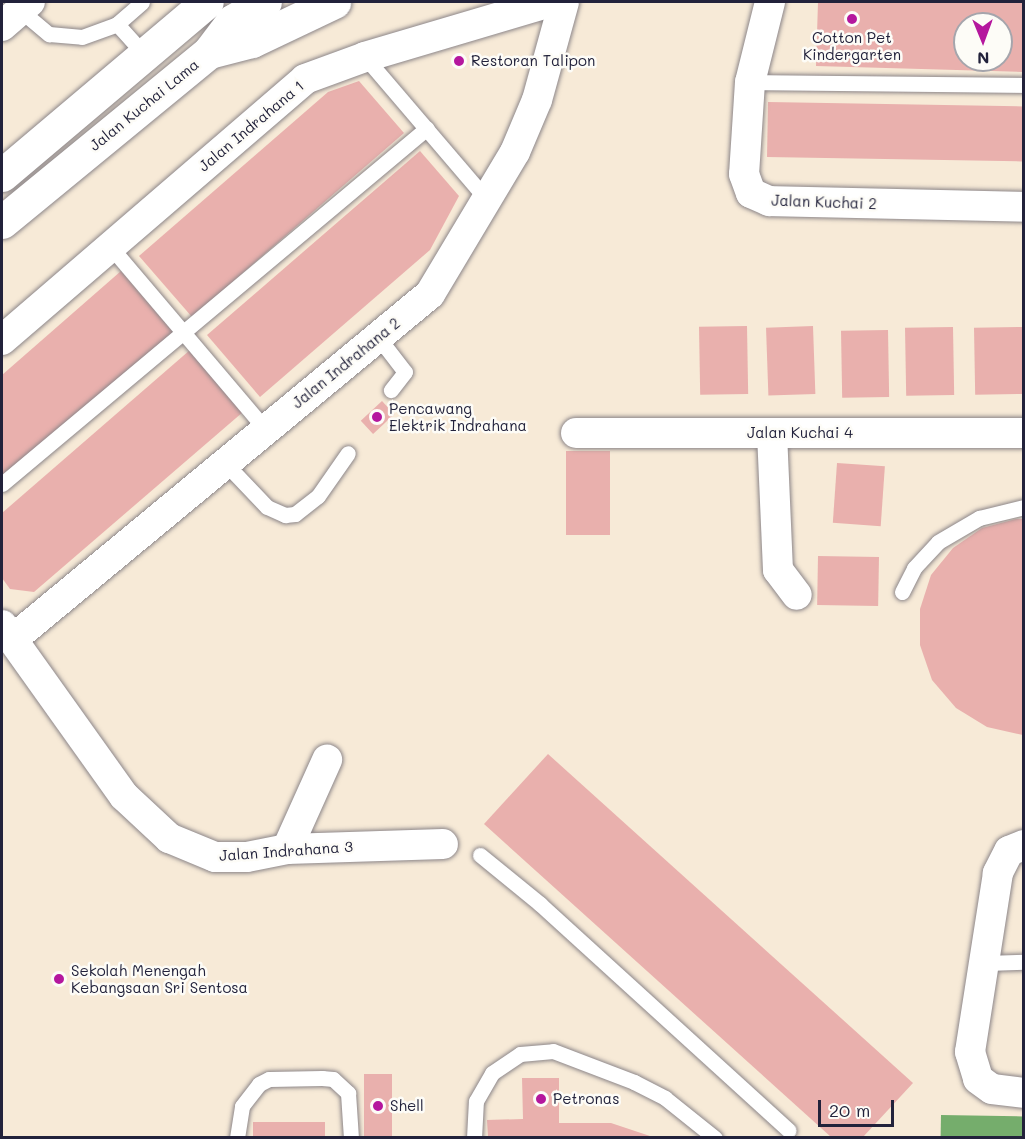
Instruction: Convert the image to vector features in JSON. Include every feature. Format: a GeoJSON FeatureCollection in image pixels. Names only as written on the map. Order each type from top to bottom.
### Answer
{"type":"FeatureCollection","features":[{"type":"Feature","properties":{"kind":"main road"},"geometry":{"type":"LineString","coordinates":[[2,175],[207,2]]}},
{"type":"Feature","properties":{"kind":"main road"},"geometry":{"type":"LineString","coordinates":[[209,52],[232,21],[265,2]]}},
{"type":"Feature","properties":{"kind":"main road","name":"Jalan Kuchai Lama"},"geometry":{"type":"LineString","coordinates":[[2,222],[209,52],[252,41],[334,2]]}},
{"type":"Feature","properties":{"kind":"street","name":"Jalan Indrahana 1"},"geometry":{"type":"LineString","coordinates":[[2,340],[305,79],[365,57],[551,2]]}},
{"type":"Feature","properties":{"kind":"street","name":"Jalan Indrahana 2"},"geometry":{"type":"LineString","coordinates":[[7,632],[226,464],[265,429],[430,294],[515,153],[537,100],[564,2]]}},
{"type":"Feature","properties":{"kind":"street","name":"Jalan Kuchai 2"},"geometry":{"type":"LineString","coordinates":[[770,2],[750,82],[745,184],[759,199],[793,203],[1023,207]]}},
{"type":"Feature","properties":{"kind":"street","name":"Jalan Kuchai 4"},"geometry":{"type":"LineString","coordinates":[[576,433],[1023,434]]}},
{"type":"Feature","properties":{"kind":"street"},"geometry":{"type":"LineString","coordinates":[[772,433],[777,570],[797,595]]}},
{"type":"Feature","properties":{"kind":"street","name":"Jalan Indrahana 3"},"geometry":{"type":"LineString","coordinates":[[7,632],[124,796],[168,838],[214,857],[248,857],[287,849],[443,844]]}},
{"type":"Feature","properties":{"kind":"street"},"geometry":{"type":"LineString","coordinates":[[287,849],[327,759]]}},
{"type":"Feature","properties":{"kind":"street"},"geometry":{"type":"LineString","coordinates":[[1023,845],[1009,851],[1002,860],[972,1037],[971,1065],[978,1079],[992,1089],[1023,1093]]}},
{"type":"Feature","properties":{"kind":"lane"},"geometry":{"type":"LineString","coordinates":[[17,12],[49,34],[82,37],[117,24],[142,2]]}},
{"type":"Feature","properties":{"kind":"lane"},"geometry":{"type":"LineString","coordinates":[[117,24],[144,54]]}},
{"type":"Feature","properties":{"kind":"lane"},"geometry":{"type":"LineString","coordinates":[[365,57],[488,200]]}},
{"type":"Feature","properties":{"kind":"lane"},"geometry":{"type":"LineString","coordinates":[[750,82],[1023,85]]}},
{"type":"Feature","properties":{"kind":"lane"},"geometry":{"type":"LineString","coordinates":[[2,484],[427,128]]}},
{"type":"Feature","properties":{"kind":"lane"},"geometry":{"type":"LineString","coordinates":[[110,246],[265,429]]}},
{"type":"Feature","properties":{"kind":"lane"},"geometry":{"type":"LineString","coordinates":[[378,336],[405,372],[391,390]]}},
{"type":"Feature","properties":{"kind":"lane"},"geometry":{"type":"LineString","coordinates":[[226,464],[267,507],[285,515],[295,514],[318,496],[348,453]]}},
{"type":"Feature","properties":{"kind":"lane"},"geometry":{"type":"LineString","coordinates":[[902,592],[914,568],[938,542],[979,518],[1023,507]]}},
{"type":"Feature","properties":{"kind":"lane"},"geometry":{"type":"LineString","coordinates":[[480,855],[540,904],[788,1130]]}},
{"type":"Feature","properties":{"kind":"lane"},"geometry":{"type":"LineString","coordinates":[[986,963],[1023,962]]}},
{"type":"Feature","properties":{"kind":"lane"},"geometry":{"type":"LineString","coordinates":[[474,1137],[476,1101],[492,1073],[520,1054],[553,1051],[634,1082],[665,1098],[715,1137]]}},
{"type":"Feature","properties":{"kind":"lane"},"geometry":{"type":"LineString","coordinates":[[237,1137],[242,1106],[260,1084],[275,1079],[322,1078],[333,1079],[348,1093],[351,1137]]}},
{"type":"Feature","properties":{"kind":"green space"},"geometry":{"type":"Polygon","coordinates":[[[941,1115],[1023,1116],[1023,1138],[941,1137],[941,1115]]]}},
{"type":"Feature","properties":{"kind":"building"},"geometry":{"type":"Polygon","coordinates":[[[818,2],[1023,2],[1023,72],[1013,72],[1013,12],[953,12],[953,70],[816,66],[818,2]]]}},
{"type":"Feature","properties":{"kind":"building"},"geometry":{"type":"Polygon","coordinates":[[[359,81],[404,133],[192,317],[139,256],[328,92],[359,81]]]}},
{"type":"Feature","properties":{"kind":"building"},"geometry":{"type":"Polygon","coordinates":[[[768,102],[1023,106],[1022,161],[767,157],[768,102]]]}},
{"type":"Feature","properties":{"kind":"building"},"geometry":{"type":"Polygon","coordinates":[[[420,151],[459,196],[430,250],[260,397],[207,335],[420,151]]]}},
{"type":"Feature","properties":{"kind":"building"},"geometry":{"type":"Polygon","coordinates":[[[121,271],[174,333],[2,482],[2,375],[121,271]]]}},
{"type":"Feature","properties":{"kind":"building"},"geometry":{"type":"Polygon","coordinates":[[[747,326],[748,394],[700,395],[699,327],[747,326]]]}},
{"type":"Feature","properties":{"kind":"building"},"geometry":{"type":"Polygon","coordinates":[[[813,326],[815,394],[768,396],[766,328],[813,326]]]}},
{"type":"Feature","properties":{"kind":"building"},"geometry":{"type":"Polygon","coordinates":[[[953,327],[954,395],[906,396],[905,328],[953,327]]]}},
{"type":"Feature","properties":{"kind":"building"},"geometry":{"type":"Polygon","coordinates":[[[1022,327],[1023,394],[975,395],[974,328],[1022,327]]]}},
{"type":"Feature","properties":{"kind":"building"},"geometry":{"type":"Polygon","coordinates":[[[888,330],[889,397],[842,398],[841,331],[888,330]]]}},
{"type":"Feature","properties":{"kind":"building"},"geometry":{"type":"Polygon","coordinates":[[[190,350],[243,412],[34,592],[10,589],[2,578],[2,513],[190,350]]]}},
{"type":"Feature","properties":{"kind":"building","name":"Pencawang Elektrik Indrahana"},"geometry":{"type":"Polygon","coordinates":[[[382,401],[394,414],[373,434],[361,421],[382,401]]]}},
{"type":"Feature","properties":{"kind":"building"},"geometry":{"type":"Polygon","coordinates":[[[566,451],[610,451],[610,535],[566,535],[566,451]]]}},
{"type":"Feature","properties":{"kind":"building"},"geometry":{"type":"Polygon","coordinates":[[[837,463],[885,466],[881,526],[833,523],[837,463]]]}},
{"type":"Feature","properties":{"kind":"building"},"geometry":{"type":"Polygon","coordinates":[[[1023,519],[1023,735],[987,727],[956,708],[932,680],[920,645],[920,609],[931,575],[953,548],[982,528],[1023,519]]]}},
{"type":"Feature","properties":{"kind":"building"},"geometry":{"type":"Polygon","coordinates":[[[818,556],[879,557],[878,606],[817,605],[818,556]]]}},
{"type":"Feature","properties":{"kind":"building"},"geometry":{"type":"Polygon","coordinates":[[[548,754],[913,1083],[863,1137],[831,1137],[484,824],[548,754]]]}},
{"type":"Feature","properties":{"kind":"building","name":"Shell"},"geometry":{"type":"Polygon","coordinates":[[[364,1074],[392,1074],[392,1137],[364,1137],[364,1074]]]}},
{"type":"Feature","properties":{"kind":"building","name":"Petronas"},"geometry":{"type":"Polygon","coordinates":[[[522,1078],[559,1078],[559,1123],[611,1123],[653,1137],[488,1137],[487,1120],[523,1119],[522,1078]]]}},
{"type":"Feature","properties":{"kind":"building"},"geometry":{"type":"Polygon","coordinates":[[[253,1122],[325,1122],[325,1137],[253,1137],[253,1122]]]}},
{"type":"Feature","properties":{"kind":"place","name":"Cotton Pet Kindergarten"},"geometry":{"type":"Point","coordinates":[852,19]}},
{"type":"Feature","properties":{"kind":"place","name":"Restoran Talipon"},"geometry":{"type":"Point","coordinates":[459,61]}},
{"type":"Feature","properties":{"kind":"place","name":"Pencawang Elektrik Indrahana"},"geometry":{"type":"Point","coordinates":[377,417]}},
{"type":"Feature","properties":{"kind":"place","name":"Sekolah Menengah Kebangsaan Sri Sentosa"},"geometry":{"type":"Point","coordinates":[59,979]}},
{"type":"Feature","properties":{"kind":"place","name":"Petronas"},"geometry":{"type":"Point","coordinates":[541,1099]}},
{"type":"Feature","properties":{"kind":"place","name":"Shell"},"geometry":{"type":"Point","coordinates":[378,1106]}}]}
